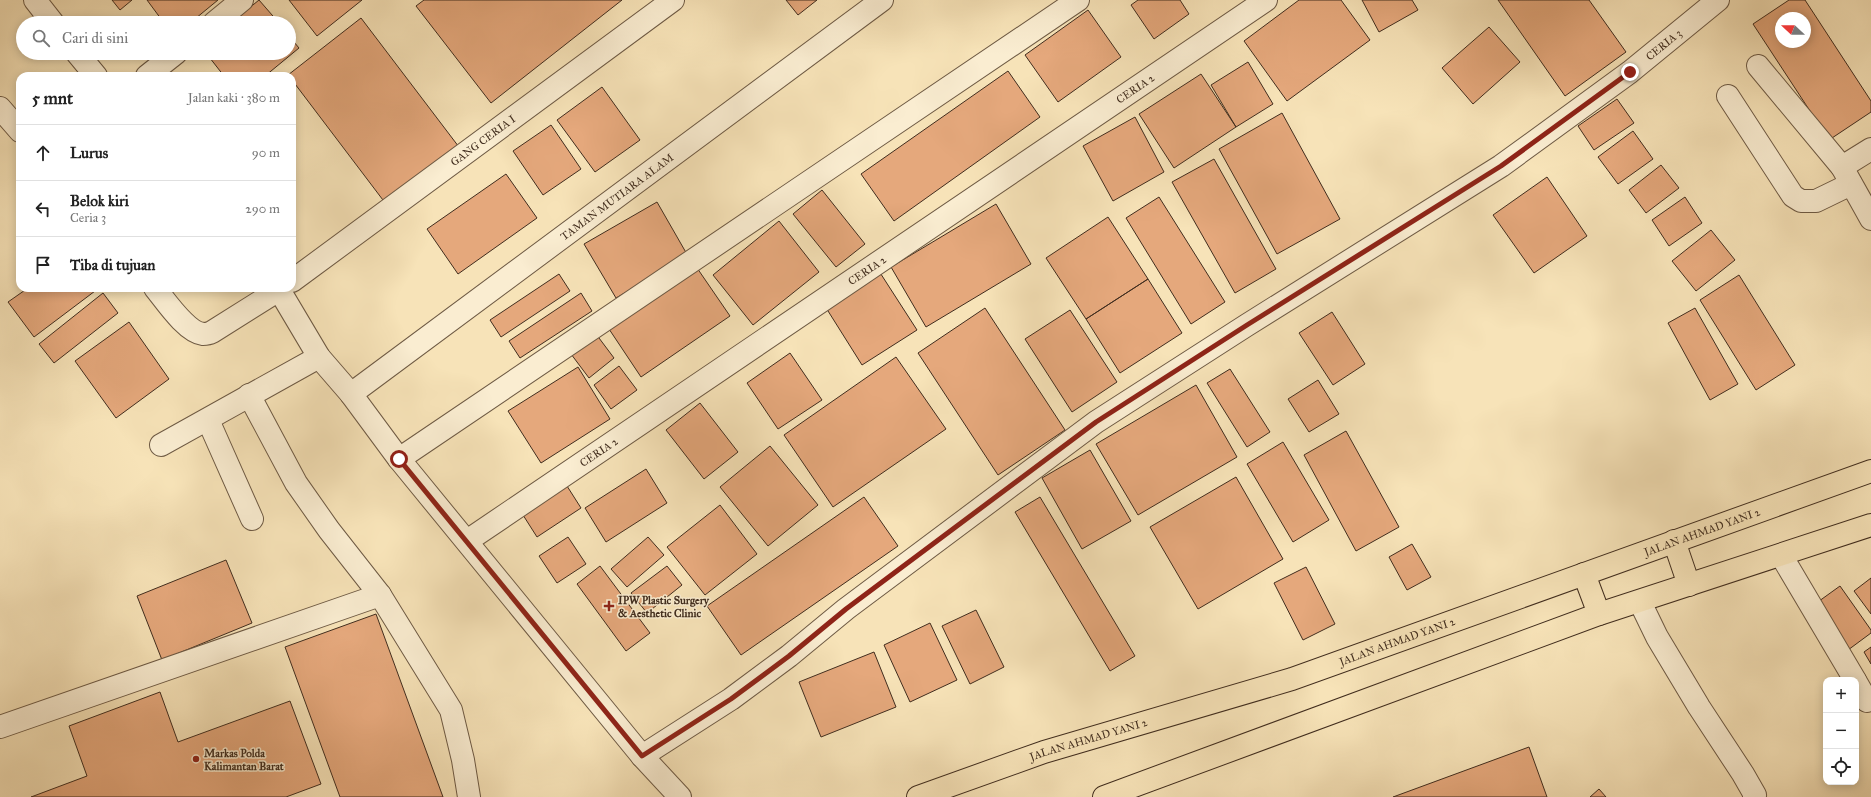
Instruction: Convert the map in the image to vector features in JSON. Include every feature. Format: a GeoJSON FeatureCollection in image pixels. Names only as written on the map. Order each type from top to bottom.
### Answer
{"type":"FeatureCollection","features":[{"type":"Feature","properties":{"kind":"highway","name":"JALAN AHMAD YANI 2"},"geometry":{"type":"LineString","coordinates":[[918,797],[1044,752],[1292,679],[1871,471]]}},
{"type":"Feature","properties":{"kind":"highway"},"geometry":{"type":"LineString","coordinates":[[1104,797],[1599,614],[1640,602],[1871,525]]}},
{"type":"Feature","properties":{"kind":"highway"},"geometry":{"type":"LineString","coordinates":[[1674,541],[1690,585]]}},
{"type":"Feature","properties":{"kind":"highway"},"geometry":{"type":"LineString","coordinates":[[1584,574],[1599,614]]}},
{"type":"Feature","properties":{"kind":"street"},"geometry":{"type":"LineString","coordinates":[[35,0],[48,16]]}},
{"type":"Feature","properties":{"kind":"street"},"geometry":{"type":"LineString","coordinates":[[223,16],[242,0]]}},
{"type":"Feature","properties":{"kind":"street","name":"GANG CERIA I"},"geometry":{"type":"LineString","coordinates":[[296,277],[673,0]]}},
{"type":"Feature","properties":{"kind":"street","name":"TAMAN MUTIARA ALAM"},"geometry":{"type":"LineString","coordinates":[[351,394],[882,0]]}},
{"type":"Feature","properties":{"kind":"street"},"geometry":{"type":"LineString","coordinates":[[399,459],[1078,0]]}},
{"type":"Feature","properties":{"kind":"street","name":"CERIA 2"},"geometry":{"type":"LineString","coordinates":[[467,541],[1266,0]]}},
{"type":"Feature","properties":{"kind":"street","name":"CERIA 3"},"geometry":{"type":"LineString","coordinates":[[642,756],[731,699],[783,660],[846,609],[1096,422],[1247,325],[1501,166],[1630,72],[1718,0]]}},
{"type":"Feature","properties":{"kind":"street"},"geometry":{"type":"LineString","coordinates":[[83,60],[93,72]]}},
{"type":"Feature","properties":{"kind":"street"},"geometry":{"type":"LineString","coordinates":[[152,72],[167,60]]}},
{"type":"Feature","properties":{"kind":"street"},"geometry":{"type":"LineString","coordinates":[[1758,66],[1846,176],[1871,219]]}},
{"type":"Feature","properties":{"kind":"street"},"geometry":{"type":"LineString","coordinates":[[1728,96],[1793,196],[1801,201],[1816,201],[1846,176],[1871,148]]}},
{"type":"Feature","properties":{"kind":"street"},"geometry":{"type":"LineString","coordinates":[[0,108],[16,126]]}},
{"type":"Feature","properties":{"kind":"street","name":"GANG CERIA I"},"geometry":{"type":"LineString","coordinates":[[158,292],[184,322],[194,330],[203,334],[212,332],[275,292]]}},
{"type":"Feature","properties":{"kind":"street"},"geometry":{"type":"LineString","coordinates":[[286,292],[319,357],[351,394],[399,459],[642,756],[680,797]]}},
{"type":"Feature","properties":{"kind":"street"},"geometry":{"type":"LineString","coordinates":[[160,445],[208,420],[319,357]]}},
{"type":"Feature","properties":{"kind":"street"},"geometry":{"type":"LineString","coordinates":[[249,396],[296,483],[328,530],[380,595],[451,710],[463,760],[469,797]]}},
{"type":"Feature","properties":{"kind":"street"},"geometry":{"type":"LineString","coordinates":[[208,420],[252,519]]}},
{"type":"Feature","properties":{"kind":"street"},"geometry":{"type":"LineString","coordinates":[[1781,555],[1854,677]]}},
{"type":"Feature","properties":{"kind":"street"},"geometry":{"type":"LineString","coordinates":[[0,727],[380,595]]}},
{"type":"Feature","properties":{"kind":"street"},"geometry":{"type":"LineString","coordinates":[[1640,602],[1657,636],[1743,774],[1755,795],[1754,797]]}},
{"type":"Feature","properties":{"kind":"street"},"geometry":{"type":"LineString","coordinates":[[1859,686],[1868,701]]}},
{"type":"Feature","properties":{"kind":"building"},"geometry":{"type":"Polygon","coordinates":[[[112,0],[132,0],[120,10],[112,0]]]}},
{"type":"Feature","properties":{"kind":"building"},"geometry":{"type":"Polygon","coordinates":[[[147,0],[218,0],[199,16],[159,16],[147,0]]]}},
{"type":"Feature","properties":{"kind":"building"},"geometry":{"type":"Polygon","coordinates":[[[259,0],[273,16],[240,16],[259,0]]]}},
{"type":"Feature","properties":{"kind":"building"},"geometry":{"type":"Polygon","coordinates":[[[289,0],[362,0],[317,36],[289,0]]]}},
{"type":"Feature","properties":{"kind":"building"},"geometry":{"type":"Polygon","coordinates":[[[424,0],[622,0],[491,103],[416,6],[424,0]]]}},
{"type":"Feature","properties":{"kind":"building"},"geometry":{"type":"Polygon","coordinates":[[[786,0],[817,0],[798,15],[786,0]]]}},
{"type":"Feature","properties":{"kind":"building"},"geometry":{"type":"Polygon","coordinates":[[[1138,0],[1180,0],[1189,14],[1154,39],[1131,5],[1138,0]]]}},
{"type":"Feature","properties":{"kind":"building"},"geometry":{"type":"Polygon","coordinates":[[[1299,0],[1341,0],[1370,40],[1287,101],[1244,41],[1299,0]]]}},
{"type":"Feature","properties":{"kind":"building"},"geometry":{"type":"Polygon","coordinates":[[[1362,0],[1412,0],[1418,10],[1379,32],[1362,0]]]}},
{"type":"Feature","properties":{"kind":"building"},"geometry":{"type":"Polygon","coordinates":[[[1498,0],[1589,0],[1626,52],[1565,96],[1498,0]]]}},
{"type":"Feature","properties":{"kind":"building"},"geometry":{"type":"Polygon","coordinates":[[[1789,0],[1805,0],[1871,101],[1871,112],[1829,140],[1753,24],[1789,0]]]}},
{"type":"Feature","properties":{"kind":"building"},"geometry":{"type":"Polygon","coordinates":[[[1088,10],[1121,57],[1058,102],[1025,55],[1088,10]]]}},
{"type":"Feature","properties":{"kind":"building"},"geometry":{"type":"Polygon","coordinates":[[[361,18],[462,151],[389,208],[296,85],[296,72],[292,72],[361,18]]]}},
{"type":"Feature","properties":{"kind":"building"},"geometry":{"type":"Polygon","coordinates":[[[1489,27],[1520,62],[1473,104],[1442,68],[1489,27]]]}},
{"type":"Feature","properties":{"kind":"building"},"geometry":{"type":"Polygon","coordinates":[[[211,60],[284,60],[270,72],[221,72],[211,60]]]}},
{"type":"Feature","properties":{"kind":"building"},"geometry":{"type":"Polygon","coordinates":[[[1248,62],[1273,104],[1236,127],[1211,85],[1248,62]]]}},
{"type":"Feature","properties":{"kind":"building"},"geometry":{"type":"Polygon","coordinates":[[[1008,71],[1040,117],[894,221],[861,174],[1008,71]]]}},
{"type":"Feature","properties":{"kind":"building"},"geometry":{"type":"Polygon","coordinates":[[[1201,74],[1236,127],[1174,168],[1139,114],[1201,74]]]}},
{"type":"Feature","properties":{"kind":"building"},"geometry":{"type":"Polygon","coordinates":[[[602,87],[640,140],[595,172],[557,120],[602,87]]]}},
{"type":"Feature","properties":{"kind":"building"},"geometry":{"type":"Polygon","coordinates":[[[1617,99],[1634,123],[1594,150],[1578,126],[1617,99]]]}},
{"type":"Feature","properties":{"kind":"building"},"geometry":{"type":"Polygon","coordinates":[[[1282,113],[1340,219],[1277,254],[1219,149],[1282,113]]]}},
{"type":"Feature","properties":{"kind":"building"},"geometry":{"type":"Polygon","coordinates":[[[1135,117],[1164,172],[1113,201],[1083,146],[1135,117]]]}},
{"type":"Feature","properties":{"kind":"building"},"geometry":{"type":"Polygon","coordinates":[[[551,125],[581,169],[543,195],[513,151],[551,125]]]}},
{"type":"Feature","properties":{"kind":"building"},"geometry":{"type":"Polygon","coordinates":[[[1633,131],[1653,159],[1618,184],[1598,157],[1633,131]]]}},
{"type":"Feature","properties":{"kind":"building"},"geometry":{"type":"Polygon","coordinates":[[[1214,159],[1276,269],[1235,293],[1172,182],[1214,159]]]}},
{"type":"Feature","properties":{"kind":"building"},"geometry":{"type":"Polygon","coordinates":[[[1661,165],[1679,188],[1646,213],[1629,190],[1661,165]]]}},
{"type":"Feature","properties":{"kind":"building"},"geometry":{"type":"Polygon","coordinates":[[[506,174],[537,218],[458,274],[427,229],[506,174]]]}},
{"type":"Feature","properties":{"kind":"building"},"geometry":{"type":"Polygon","coordinates":[[[1547,177],[1587,236],[1534,273],[1493,215],[1547,177]]]}},
{"type":"Feature","properties":{"kind":"building"},"geometry":{"type":"Polygon","coordinates":[[[822,190],[865,244],[836,267],[793,214],[822,190]]]}},
{"type":"Feature","properties":{"kind":"building"},"geometry":{"type":"Polygon","coordinates":[[[1159,197],[1225,302],[1191,324],[1126,218],[1159,197]]]}},
{"type":"Feature","properties":{"kind":"building"},"geometry":{"type":"Polygon","coordinates":[[[1685,197],[1702,223],[1669,246],[1652,220],[1685,197]]]}},
{"type":"Feature","properties":{"kind":"building"},"geometry":{"type":"Polygon","coordinates":[[[657,202],[688,256],[616,298],[584,244],[657,202]]]}},
{"type":"Feature","properties":{"kind":"building"},"geometry":{"type":"Polygon","coordinates":[[[996,204],[1031,264],[926,327],[891,267],[996,204]]]}},
{"type":"Feature","properties":{"kind":"building"},"geometry":{"type":"Polygon","coordinates":[[[1108,217],[1148,279],[1086,319],[1046,258],[1108,217]]]}},
{"type":"Feature","properties":{"kind":"building"},"geometry":{"type":"Polygon","coordinates":[[[779,221],[819,272],[753,325],[713,275],[779,221]]]}},
{"type":"Feature","properties":{"kind":"building"},"geometry":{"type":"Polygon","coordinates":[[[1711,230],[1735,260],[1696,291],[1672,261],[1711,230]]]}},
{"type":"Feature","properties":{"kind":"building"},"geometry":{"type":"Polygon","coordinates":[[[695,265],[730,316],[641,377],[607,326],[695,265]]]}},
{"type":"Feature","properties":{"kind":"building"},"geometry":{"type":"Polygon","coordinates":[[[877,268],[917,330],[862,365],[823,303],[877,268]]]}},
{"type":"Feature","properties":{"kind":"building"},"geometry":{"type":"Polygon","coordinates":[[[559,274],[570,291],[501,337],[490,320],[559,274]]]}},
{"type":"Feature","properties":{"kind":"building"},"geometry":{"type":"Polygon","coordinates":[[[1739,275],[1795,365],[1756,390],[1700,300],[1739,275]]]}},
{"type":"Feature","properties":{"kind":"building"},"geometry":{"type":"Polygon","coordinates":[[[1148,279],[1182,333],[1120,373],[1086,319],[1148,279]]]}},
{"type":"Feature","properties":{"kind":"building"},"geometry":{"type":"Polygon","coordinates":[[[22,292],[94,292],[34,337],[8,302],[22,292]]]}},
{"type":"Feature","properties":{"kind":"building"},"geometry":{"type":"Polygon","coordinates":[[[103,293],[118,313],[54,363],[39,344],[103,293]]]}},
{"type":"Feature","properties":{"kind":"building"},"geometry":{"type":"Polygon","coordinates":[[[581,293],[592,311],[520,358],[509,341],[581,293]]]}},
{"type":"Feature","properties":{"kind":"building"},"geometry":{"type":"Polygon","coordinates":[[[985,308],[1065,430],[998,475],[918,353],[985,308]]]}},
{"type":"Feature","properties":{"kind":"building"},"geometry":{"type":"Polygon","coordinates":[[[1695,308],[1738,384],[1710,400],[1668,323],[1695,308]]]}},
{"type":"Feature","properties":{"kind":"building"},"geometry":{"type":"Polygon","coordinates":[[[1070,310],[1117,382],[1072,412],[1025,339],[1070,310]]]}},
{"type":"Feature","properties":{"kind":"building"},"geometry":{"type":"Polygon","coordinates":[[[1332,312],[1365,364],[1333,385],[1299,333],[1332,312]]]}},
{"type":"Feature","properties":{"kind":"building"},"geometry":{"type":"Polygon","coordinates":[[[129,322],[169,379],[116,418],[75,361],[129,322]]]}},
{"type":"Feature","properties":{"kind":"building"},"geometry":{"type":"Polygon","coordinates":[[[596,334],[614,358],[589,378],[571,354],[596,334]]]}},
{"type":"Feature","properties":{"kind":"building"},"geometry":{"type":"Polygon","coordinates":[[[790,353],[822,400],[778,429],[747,383],[790,353]]]}},
{"type":"Feature","properties":{"kind":"building"},"geometry":{"type":"Polygon","coordinates":[[[896,357],[946,429],[833,507],[784,435],[896,357]]]}},
{"type":"Feature","properties":{"kind":"building"},"geometry":{"type":"Polygon","coordinates":[[[619,366],[637,390],[611,409],[594,385],[619,366]]]}},
{"type":"Feature","properties":{"kind":"building"},"geometry":{"type":"Polygon","coordinates":[[[578,367],[610,419],[541,463],[508,411],[578,367]]]}},
{"type":"Feature","properties":{"kind":"building"},"geometry":{"type":"Polygon","coordinates":[[[1230,369],[1270,432],[1247,447],[1207,383],[1230,369]]]}},
{"type":"Feature","properties":{"kind":"building"},"geometry":{"type":"Polygon","coordinates":[[[1318,380],[1339,414],[1309,432],[1288,399],[1318,380]]]}},
{"type":"Feature","properties":{"kind":"building"},"geometry":{"type":"Polygon","coordinates":[[[1196,385],[1237,457],[1138,515],[1096,444],[1196,385]]]}},
{"type":"Feature","properties":{"kind":"building"},"geometry":{"type":"Polygon","coordinates":[[[700,403],[738,452],[704,479],[666,430],[700,403]]]}},
{"type":"Feature","properties":{"kind":"building"},"geometry":{"type":"Polygon","coordinates":[[[1346,431],[1399,527],[1356,551],[1304,455],[1346,431]]]}},
{"type":"Feature","properties":{"kind":"building"},"geometry":{"type":"Polygon","coordinates":[[[1283,442],[1329,520],[1293,542],[1247,464],[1283,442]]]}},
{"type":"Feature","properties":{"kind":"building"},"geometry":{"type":"Polygon","coordinates":[[[770,446],[818,505],[768,546],[720,487],[770,446]]]}},
{"type":"Feature","properties":{"kind":"building"},"geometry":{"type":"Polygon","coordinates":[[[1090,450],[1131,521],[1082,549],[1042,478],[1090,450]]]}},
{"type":"Feature","properties":{"kind":"building"},"geometry":{"type":"Polygon","coordinates":[[[646,469],[667,503],[606,542],[585,508],[646,469]]]}},
{"type":"Feature","properties":{"kind":"building"},"geometry":{"type":"Polygon","coordinates":[[[1236,477],[1283,559],[1198,609],[1150,527],[1236,477]]]}},
{"type":"Feature","properties":{"kind":"building"},"geometry":{"type":"Polygon","coordinates":[[[567,486],[581,508],[537,537],[523,515],[567,486]]]}},
{"type":"Feature","properties":{"kind":"building"},"geometry":{"type":"Polygon","coordinates":[[[864,497],[898,546],[741,655],[707,606],[864,497]]]}},
{"type":"Feature","properties":{"kind":"building"},"geometry":{"type":"Polygon","coordinates":[[[1040,497],[1135,656],[1110,671],[1015,512],[1040,497]]]}},
{"type":"Feature","properties":{"kind":"building"},"geometry":{"type":"Polygon","coordinates":[[[720,505],[757,554],[705,595],[667,547],[720,505]]]}},
{"type":"Feature","properties":{"kind":"building"},"geometry":{"type":"Polygon","coordinates":[[[568,537],[586,564],[557,583],[539,556],[568,537]]]}},
{"type":"Feature","properties":{"kind":"building"},"geometry":{"type":"Polygon","coordinates":[[[648,537],[664,555],[627,587],[611,569],[648,537]]]}},
{"type":"Feature","properties":{"kind":"building"},"geometry":{"type":"Polygon","coordinates":[[[1412,544],[1431,577],[1407,590],[1389,557],[1412,544]]]}},
{"type":"Feature","properties":{"kind":"building"},"geometry":{"type":"Polygon","coordinates":[[[226,560],[252,623],[162,660],[137,596],[226,560]]]}},
{"type":"Feature","properties":{"kind":"building"},"geometry":{"type":"Polygon","coordinates":[[[600,566],[650,633],[626,651],[577,584],[600,566]]]}},
{"type":"Feature","properties":{"kind":"building"},"geometry":{"type":"Polygon","coordinates":[[[667,566],[682,585],[647,613],[631,593],[667,566]]]}},
{"type":"Feature","properties":{"kind":"building"},"geometry":{"type":"Polygon","coordinates":[[[1306,567],[1335,624],[1303,640],[1274,583],[1306,567]]]}},
{"type":"Feature","properties":{"kind":"building"},"geometry":{"type":"Polygon","coordinates":[[[1871,578],[1871,614],[1854,591],[1871,578]]]}},
{"type":"Feature","properties":{"kind":"building"},"geometry":{"type":"Polygon","coordinates":[[[1840,586],[1871,630],[1871,633],[1848,650],[1815,604],[1840,586]]]}},
{"type":"Feature","properties":{"kind":"building"},"geometry":{"type":"Polygon","coordinates":[[[976,610],[1004,667],[970,684],[942,626],[976,610]]]}},
{"type":"Feature","properties":{"kind":"building"},"geometry":{"type":"Polygon","coordinates":[[[376,614],[443,797],[340,797],[285,647],[376,614]]]}},
{"type":"Feature","properties":{"kind":"building"},"geometry":{"type":"Polygon","coordinates":[[[930,623],[957,680],[910,702],[884,645],[930,623]]]}},
{"type":"Feature","properties":{"kind":"building"},"geometry":{"type":"Polygon","coordinates":[[[1871,647],[1871,664],[1864,652],[1871,647]]]}},
{"type":"Feature","properties":{"kind":"building"},"geometry":{"type":"Polygon","coordinates":[[[874,652],[896,707],[821,737],[799,682],[874,652]]]}},
{"type":"Feature","properties":{"kind":"building","name":"Markas Polda Kalimantan Barat"},"geometry":{"type":"Polygon","coordinates":[[[160,692],[178,742],[290,701],[321,784],[286,797],[31,797],[87,776],[69,726],[160,692]]]}},
{"type":"Feature","properties":{"kind":"building"},"geometry":{"type":"Polygon","coordinates":[[[1529,747],[1547,797],[1393,797],[1529,747]]]}},
{"type":"Feature","properties":{"kind":"building"},"geometry":{"type":"Polygon","coordinates":[[[1599,789],[1606,797],[1590,797],[1599,789]]]}},
{"type":"Feature","properties":{"kind":"place","name":"IPW Plastic Surgery & Aesthetic Clinic"},"geometry":{"type":"Point","coordinates":[609,606]}},
{"type":"Feature","properties":{"kind":"place","name":"Markas Polda Kalimantan Barat"},"geometry":{"type":"Point","coordinates":[196,759]}},
{"type":"Feature","properties":{"kind":"route"},"geometry":{"type":"LineString","coordinates":[[399,459],[642,756],[731,699],[789,656],[846,609],[947,535],[1096,422],[1247,325],[1501,166],[1630,72]]}}]}
